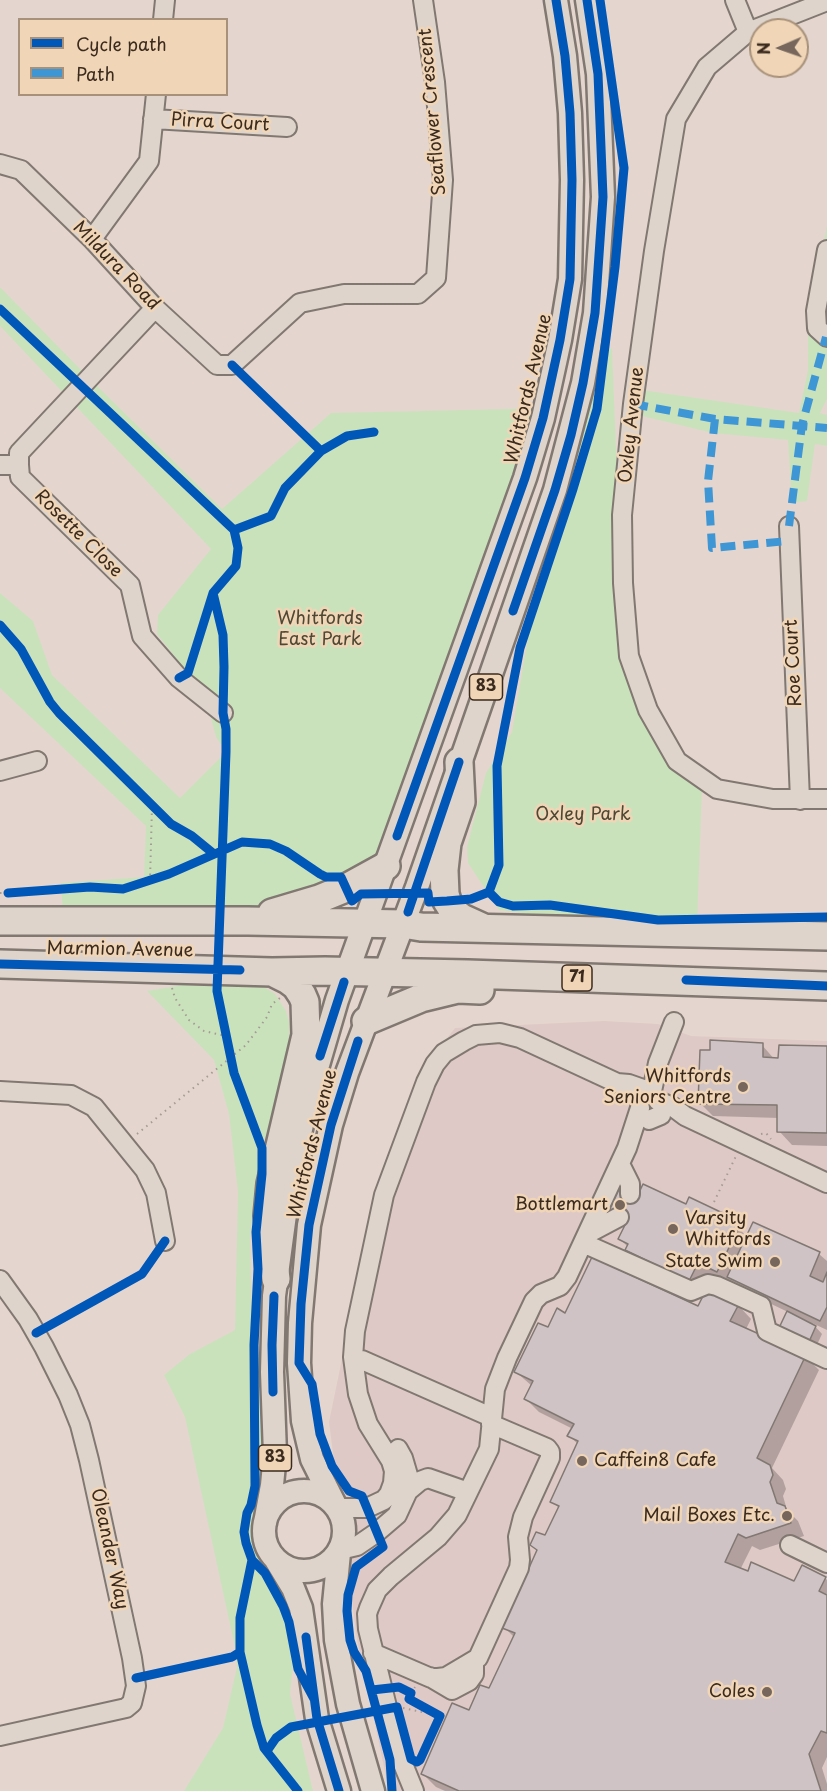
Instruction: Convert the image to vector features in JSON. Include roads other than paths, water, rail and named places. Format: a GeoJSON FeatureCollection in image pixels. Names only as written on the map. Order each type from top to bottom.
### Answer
{"type":"FeatureCollection","features":[{"type":"Feature","properties":{"kind":"highway"},"geometry":{"type":"LineString","coordinates":[[459,762],[461,802],[447,843],[444,870],[447,901],[454,912],[462,918],[485,928]]}},
{"type":"Feature","properties":{"kind":"highway"},"geometry":{"type":"LineString","coordinates":[[248,921],[319,899],[346,888],[386,866]]}},
{"type":"Feature","properties":{"kind":"highway","name":"Marmion Avenue"},"geometry":{"type":"LineString","coordinates":[[0,921],[366,923],[421,927],[827,936]]}},
{"type":"Feature","properties":{"kind":"highway","name":"Marmion Avenue"},"geometry":{"type":"LineString","coordinates":[[0,964],[272,972],[386,972],[827,986]]}},
{"type":"Feature","properties":{"kind":"highway"},"geometry":{"type":"LineString","coordinates":[[272,972],[296,986],[302,995],[305,1002],[306,1035],[271,1184],[268,1216],[276,1279]]}},
{"type":"Feature","properties":{"kind":"highway"},"geometry":{"type":"LineString","coordinates":[[366,1020],[421,998],[458,989],[633,997],[686,980]]}},
{"type":"Feature","properties":{"kind":"main road","name":"Whitfords Avenue"},"geometry":{"type":"LineString","coordinates":[[265,1523],[275,1454],[272,1345],[276,1279],[289,1185],[300,1132],[320,1056],[348,971],[525,478],[543,418],[560,340],[570,279],[572,191],[570,113],[565,56],[556,0]]}},
{"type":"Feature","properties":{"kind":"main road","name":"Whitfords Avenue"},"geometry":{"type":"LineString","coordinates":[[336,1506],[316,1470],[305,1430],[299,1363],[301,1304],[308,1233],[331,1125],[347,1073],[386,972],[555,490],[583,383],[595,313],[603,197],[598,74],[587,0]]}},
{"type":"Feature","properties":{"kind":"main road","name":"83"},"geometry":{"type":"LineString","coordinates":[[339,1791],[317,1719],[301,1608],[293,1588],[266,1543],[265,1523],[269,1512],[285,1496],[296,1491],[319,1493],[336,1506],[343,1517],[344,1540],[339,1551],[334,1604],[336,1640],[348,1704],[373,1791]]}},
{"type":"Feature","properties":{"kind":"main road"},"geometry":{"type":"LineString","coordinates":[[275,1560],[292,1570],[310,1572],[322,1568],[333,1560],[339,1551]]}},
{"type":"Feature","properties":{"kind":"street"},"geometry":{"type":"LineString","coordinates":[[163,18],[165,0]]}},
{"type":"Feature","properties":{"kind":"street","name":"Seaflower Crescent"},"geometry":{"type":"LineString","coordinates":[[232,365],[300,303],[344,294],[418,294],[436,278],[443,180],[435,82],[423,0]]}},
{"type":"Feature","properties":{"kind":"street"},"geometry":{"type":"LineString","coordinates":[[735,0],[748,32]]}},
{"type":"Feature","properties":{"kind":"street","name":"Oxley Avenue"},"geometry":{"type":"LineString","coordinates":[[827,1],[748,32],[707,67],[676,119],[654,251],[633,404],[622,515],[623,583],[629,656],[648,710],[677,761],[717,789],[773,799],[827,799]]}},
{"type":"Feature","properties":{"kind":"street"},"geometry":{"type":"LineString","coordinates":[[92,240],[149,161],[156,96]]}},
{"type":"Feature","properties":{"kind":"street","name":"Pirra Court"},"geometry":{"type":"LineString","coordinates":[[153,120],[287,127]]}},
{"type":"Feature","properties":{"kind":"street","name":"Mildura Road"},"geometry":{"type":"LineString","coordinates":[[0,164],[21,170],[92,240],[155,308],[217,365],[232,365]]}},
{"type":"Feature","properties":{"kind":"street"},"geometry":{"type":"LineString","coordinates":[[827,250],[816,311],[816,327],[827,337]]}},
{"type":"Feature","properties":{"kind":"street"},"geometry":{"type":"LineString","coordinates":[[0,465],[19,465],[19,453],[155,308]]}},
{"type":"Feature","properties":{"kind":"street","name":"Rosette Close"},"geometry":{"type":"LineString","coordinates":[[19,465],[20,477],[130,585],[142,636],[179,678],[223,713]]}},
{"type":"Feature","properties":{"kind":"street","name":"Roe Court"},"geometry":{"type":"LineString","coordinates":[[789,526],[800,800]]}},
{"type":"Feature","properties":{"kind":"street"},"geometry":{"type":"LineString","coordinates":[[0,771],[37,761]]}},
{"type":"Feature","properties":{"kind":"street"},"geometry":{"type":"LineString","coordinates":[[414,1791],[398,1749],[374,1653],[367,1614],[377,1590],[397,1569],[451,1524],[468,1492],[489,1449],[497,1382],[534,1301],[538,1296],[560,1286],[564,1281],[650,1105],[658,1063],[674,1022]]}},
{"type":"Feature","properties":{"kind":"street"},"geometry":{"type":"LineString","coordinates":[[336,1506],[367,1508],[384,1500],[393,1483],[394,1471],[391,1461],[368,1424],[362,1409],[355,1380],[353,1357],[355,1331],[384,1195],[426,1082],[435,1064],[444,1053],[476,1035],[500,1033],[520,1038],[617,1083],[625,1093],[650,1105],[685,1116],[827,1183]]}},
{"type":"Feature","properties":{"kind":"street"},"geometry":{"type":"LineString","coordinates":[[0,1090],[62,1094],[78,1097],[94,1107],[125,1144],[151,1181],[156,1193],[165,1241]]}},
{"type":"Feature","properties":{"kind":"street"},"geometry":{"type":"LineString","coordinates":[[624,1156],[630,1194]]}},
{"type":"Feature","properties":{"kind":"street"},"geometry":{"type":"LineString","coordinates":[[585,1238],[619,1218]]}},
{"type":"Feature","properties":{"kind":"street"},"geometry":{"type":"LineString","coordinates":[[585,1238],[691,1291],[708,1284],[760,1306],[767,1331],[827,1359]]}},
{"type":"Feature","properties":{"kind":"street","name":"Oleander Way"},"geometry":{"type":"LineString","coordinates":[[0,1280],[28,1319],[44,1347],[80,1425],[132,1658],[136,1686],[132,1703],[126,1708],[0,1736]]}},
{"type":"Feature","properties":{"kind":"street"},"geometry":{"type":"LineString","coordinates":[[339,1551],[357,1546],[390,1522],[398,1515],[408,1491],[408,1475],[403,1458],[379,1425],[368,1402],[362,1360],[366,1298],[364,1290]]}},
{"type":"Feature","properties":{"kind":"street"},"geometry":{"type":"LineString","coordinates":[[362,1360],[491,1420],[547,1448],[550,1452],[550,1458],[523,1517],[518,1537],[519,1568],[478,1658],[446,1677],[430,1677],[374,1653]]}},
{"type":"Feature","properties":{"kind":"street"},"geometry":{"type":"LineString","coordinates":[[408,1491],[420,1481],[428,1478],[468,1492]]}},
{"type":"Feature","properties":{"kind":"street"},"geometry":{"type":"LineString","coordinates":[[790,1545],[827,1563]]}},
{"type":"Feature","properties":{"kind":"place","name":"Whitfords Seniors Centre"},"geometry":{"type":"Point","coordinates":[743,1087]}},
{"type":"Feature","properties":{"kind":"place","name":"Bottlemart"},"geometry":{"type":"Point","coordinates":[620,1205]}},
{"type":"Feature","properties":{"kind":"place","name":"Varsity Whitfords"},"geometry":{"type":"Point","coordinates":[673,1229]}},
{"type":"Feature","properties":{"kind":"place","name":"State Swim"},"geometry":{"type":"Point","coordinates":[775,1262]}},
{"type":"Feature","properties":{"kind":"place","name":"Caffein8 Cafe"},"geometry":{"type":"Point","coordinates":[582,1461]}},
{"type":"Feature","properties":{"kind":"place","name":"Mail Boxes Etc."},"geometry":{"type":"Point","coordinates":[787,1516]}},
{"type":"Feature","properties":{"kind":"place","name":"Coles"},"geometry":{"type":"Point","coordinates":[767,1692]}},
{"type":"Feature","properties":{"kind":"park label","name":"Whitfords East Park"},"geometry":{"type":"Point","coordinates":[320,629]}},
{"type":"Feature","properties":{"kind":"park label","name":"Oxley Park"},"geometry":{"type":"Point","coordinates":[583,815]}}]}
